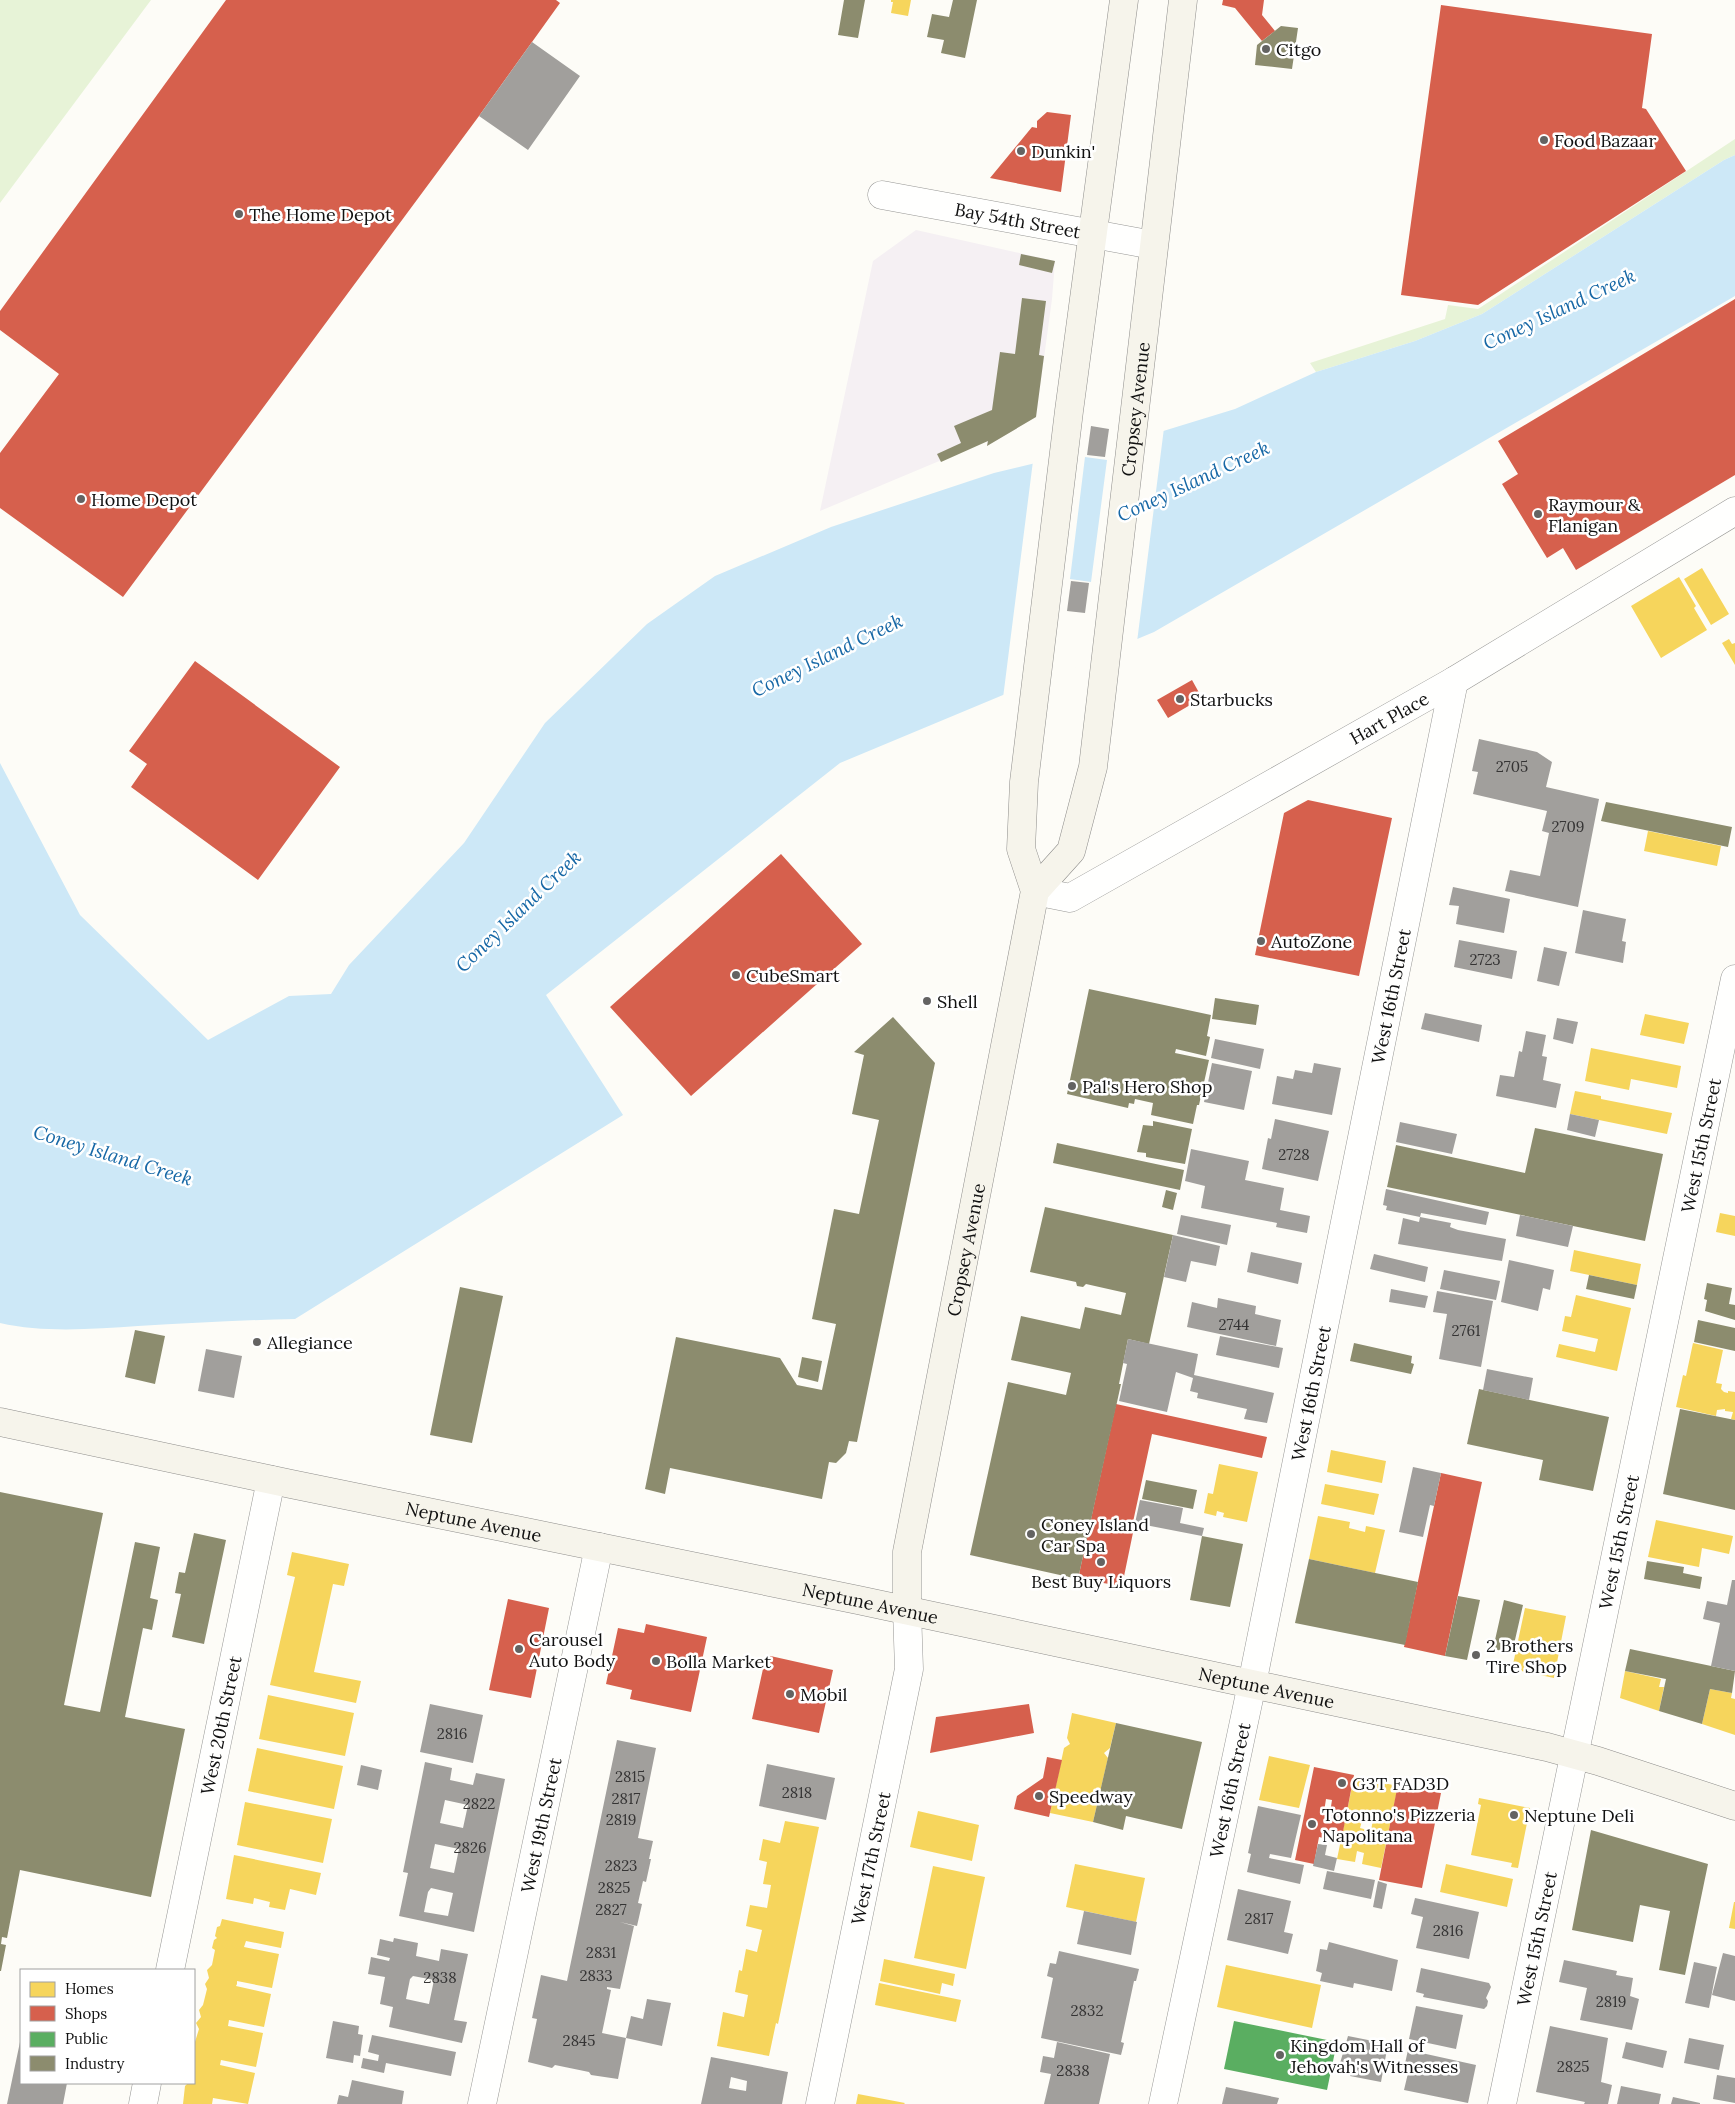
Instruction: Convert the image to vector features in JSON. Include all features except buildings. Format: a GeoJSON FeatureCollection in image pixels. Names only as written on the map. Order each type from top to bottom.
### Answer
{"type":"FeatureCollection","features":[{"type":"Feature","properties":{"kind":"main road","name":"Cropsey Avenue"},"geometry":{"type":"LineString","coordinates":[[908,1610],[907,1552],[1035,891],[1021,850],[1024,782],[1069,411],[1124,0]]}},
{"type":"Feature","properties":{"kind":"main road","name":"Cropsey Avenue"},"geometry":{"type":"LineString","coordinates":[[1035,891],[1071,851],[1093,767],[1183,0]]}},
{"type":"Feature","properties":{"kind":"main road","name":"Neptune Avenue"},"geometry":{"type":"LineString","coordinates":[[0,1422],[271,1480],[908,1610],[1575,1754],[1735,1806]]}},
{"type":"Feature","properties":{"kind":"street","name":"Bay 54th Street"},"geometry":{"type":"LineString","coordinates":[[882,194],[1153,246]]}},
{"type":"Feature","properties":{"kind":"street","name":"Hart Place"},"geometry":{"type":"LineString","coordinates":[[1035,891],[1070,898],[1454,681],[1735,511]]}},
{"type":"Feature","properties":{"kind":"street","name":"West 16th Street"},"geometry":{"type":"LineString","coordinates":[[1163,2104],[1252,1684],[1454,681]]}},
{"type":"Feature","properties":{"kind":"street","name":"West 15th Street"},"geometry":{"type":"LineString","coordinates":[[1502,2104],[1735,979]]}},
{"type":"Feature","properties":{"kind":"street","name":"West 20th Street"},"geometry":{"type":"LineString","coordinates":[[170,1969],[271,1480]]}},
{"type":"Feature","properties":{"kind":"street","name":"West 19th Street"},"geometry":{"type":"LineString","coordinates":[[482,2104],[599,1547]]}},
{"type":"Feature","properties":{"kind":"street","name":"West 17th Street"},"geometry":{"type":"LineString","coordinates":[[820,2104],[909,1669],[908,1610]]}},
{"type":"Feature","properties":{"kind":"street"},"geometry":{"type":"LineString","coordinates":[[143,2104],[147,2084]]}},
{"type":"Feature","properties":{"kind":"shaded area"},"geometry":{"type":"Polygon","coordinates":[[[916,230],[1055,261],[1052,299],[1036,417],[987,446],[987,441],[820,511],[873,261],[916,230]]]}},
{"type":"Feature","properties":{"kind":"green space"},"geometry":{"type":"Polygon","coordinates":[[[0,0],[151,0],[0,203],[0,0]]]}},
{"type":"Feature","properties":{"kind":"green space"},"geometry":{"type":"Polygon","coordinates":[[[1735,139],[1735,155],[1724,160],[1482,314],[1415,341],[1316,372],[1310,363],[1445,319],[1448,305],[1478,309],[1735,139]]]}},
{"type":"Feature","properties":{"kind":"water","name":"Coney Island Creek"},"geometry":{"type":"Polygon","coordinates":[[[1735,155],[1735,296],[1154,632],[840,763],[546,995],[623,1115],[295,1319],[69,1329],[34,1328],[0,1323],[0,763],[80,915],[208,1040],[289,996],[331,994],[349,965],[464,843],[545,723],[647,624],[715,576],[831,527],[994,473],[1147,436],[1235,409],[1316,372],[1415,341],[1482,314],[1724,160],[1735,155]]]}},
{"type":"Feature","properties":{"kind":"pier"},"geometry":{"type":"Polygon","coordinates":[[[1164,428],[1137,642],[1003,698],[1033,461],[1164,428]],[[1085,457],[1070,579],[1091,582],[1107,460],[1085,457]]]}},
{"type":"Feature","properties":{"kind":"place","name":"Citgo"},"geometry":{"type":"Point","coordinates":[1266,49]}},
{"type":"Feature","properties":{"kind":"place","name":"Food Bazaar"},"geometry":{"type":"Point","coordinates":[1544,140]}},
{"type":"Feature","properties":{"kind":"place","name":"Dunkin'"},"geometry":{"type":"Point","coordinates":[1021,151]}},
{"type":"Feature","properties":{"kind":"place","name":"The Home Depot"},"geometry":{"type":"Point","coordinates":[239,214]}},
{"type":"Feature","properties":{"kind":"place","name":"Home Depot"},"geometry":{"type":"Point","coordinates":[81,499]}},
{"type":"Feature","properties":{"kind":"place","name":"Raymour & Flanigan"},"geometry":{"type":"Point","coordinates":[1538,514]}},
{"type":"Feature","properties":{"kind":"place","name":"Starbucks"},"geometry":{"type":"Point","coordinates":[1180,699]}},
{"type":"Feature","properties":{"kind":"place","name":"AutoZone"},"geometry":{"type":"Point","coordinates":[1261,941]}},
{"type":"Feature","properties":{"kind":"place","name":"CubeSmart"},"geometry":{"type":"Point","coordinates":[736,975]}},
{"type":"Feature","properties":{"kind":"place","name":"Shell"},"geometry":{"type":"Point","coordinates":[927,1001]}},
{"type":"Feature","properties":{"kind":"place","name":"Pal's Hero Shop"},"geometry":{"type":"Point","coordinates":[1072,1086]}},
{"type":"Feature","properties":{"kind":"place","name":"Allegiance"},"geometry":{"type":"Point","coordinates":[257,1342]}},
{"type":"Feature","properties":{"kind":"place","name":"Coney Island Car Spa"},"geometry":{"type":"Point","coordinates":[1031,1534]}},
{"type":"Feature","properties":{"kind":"place","name":"Best Buy Liquors"},"geometry":{"type":"Point","coordinates":[1101,1562]}},
{"type":"Feature","properties":{"kind":"place","name":"Carousel Auto Body"},"geometry":{"type":"Point","coordinates":[519,1649]}},
{"type":"Feature","properties":{"kind":"place","name":"2 Brothers Tire Shop"},"geometry":{"type":"Point","coordinates":[1476,1655]}},
{"type":"Feature","properties":{"kind":"place","name":"Bolla Market"},"geometry":{"type":"Point","coordinates":[656,1661]}},
{"type":"Feature","properties":{"kind":"place","name":"Mobil"},"geometry":{"type":"Point","coordinates":[790,1694]}},
{"type":"Feature","properties":{"kind":"place","name":"G3T FAD3D"},"geometry":{"type":"Point","coordinates":[1342,1783]}},
{"type":"Feature","properties":{"kind":"place","name":"Speedway"},"geometry":{"type":"Point","coordinates":[1039,1796]}},
{"type":"Feature","properties":{"kind":"place","name":"Neptune Deli"},"geometry":{"type":"Point","coordinates":[1514,1815]}},
{"type":"Feature","properties":{"kind":"place","name":"Totonno's Pizzeria Napolitana"},"geometry":{"type":"Point","coordinates":[1312,1824]}},
{"type":"Feature","properties":{"kind":"place","name":"Kingdom Hall of Jehovah's Witnesses"},"geometry":{"type":"Point","coordinates":[1280,2055]}}]}
